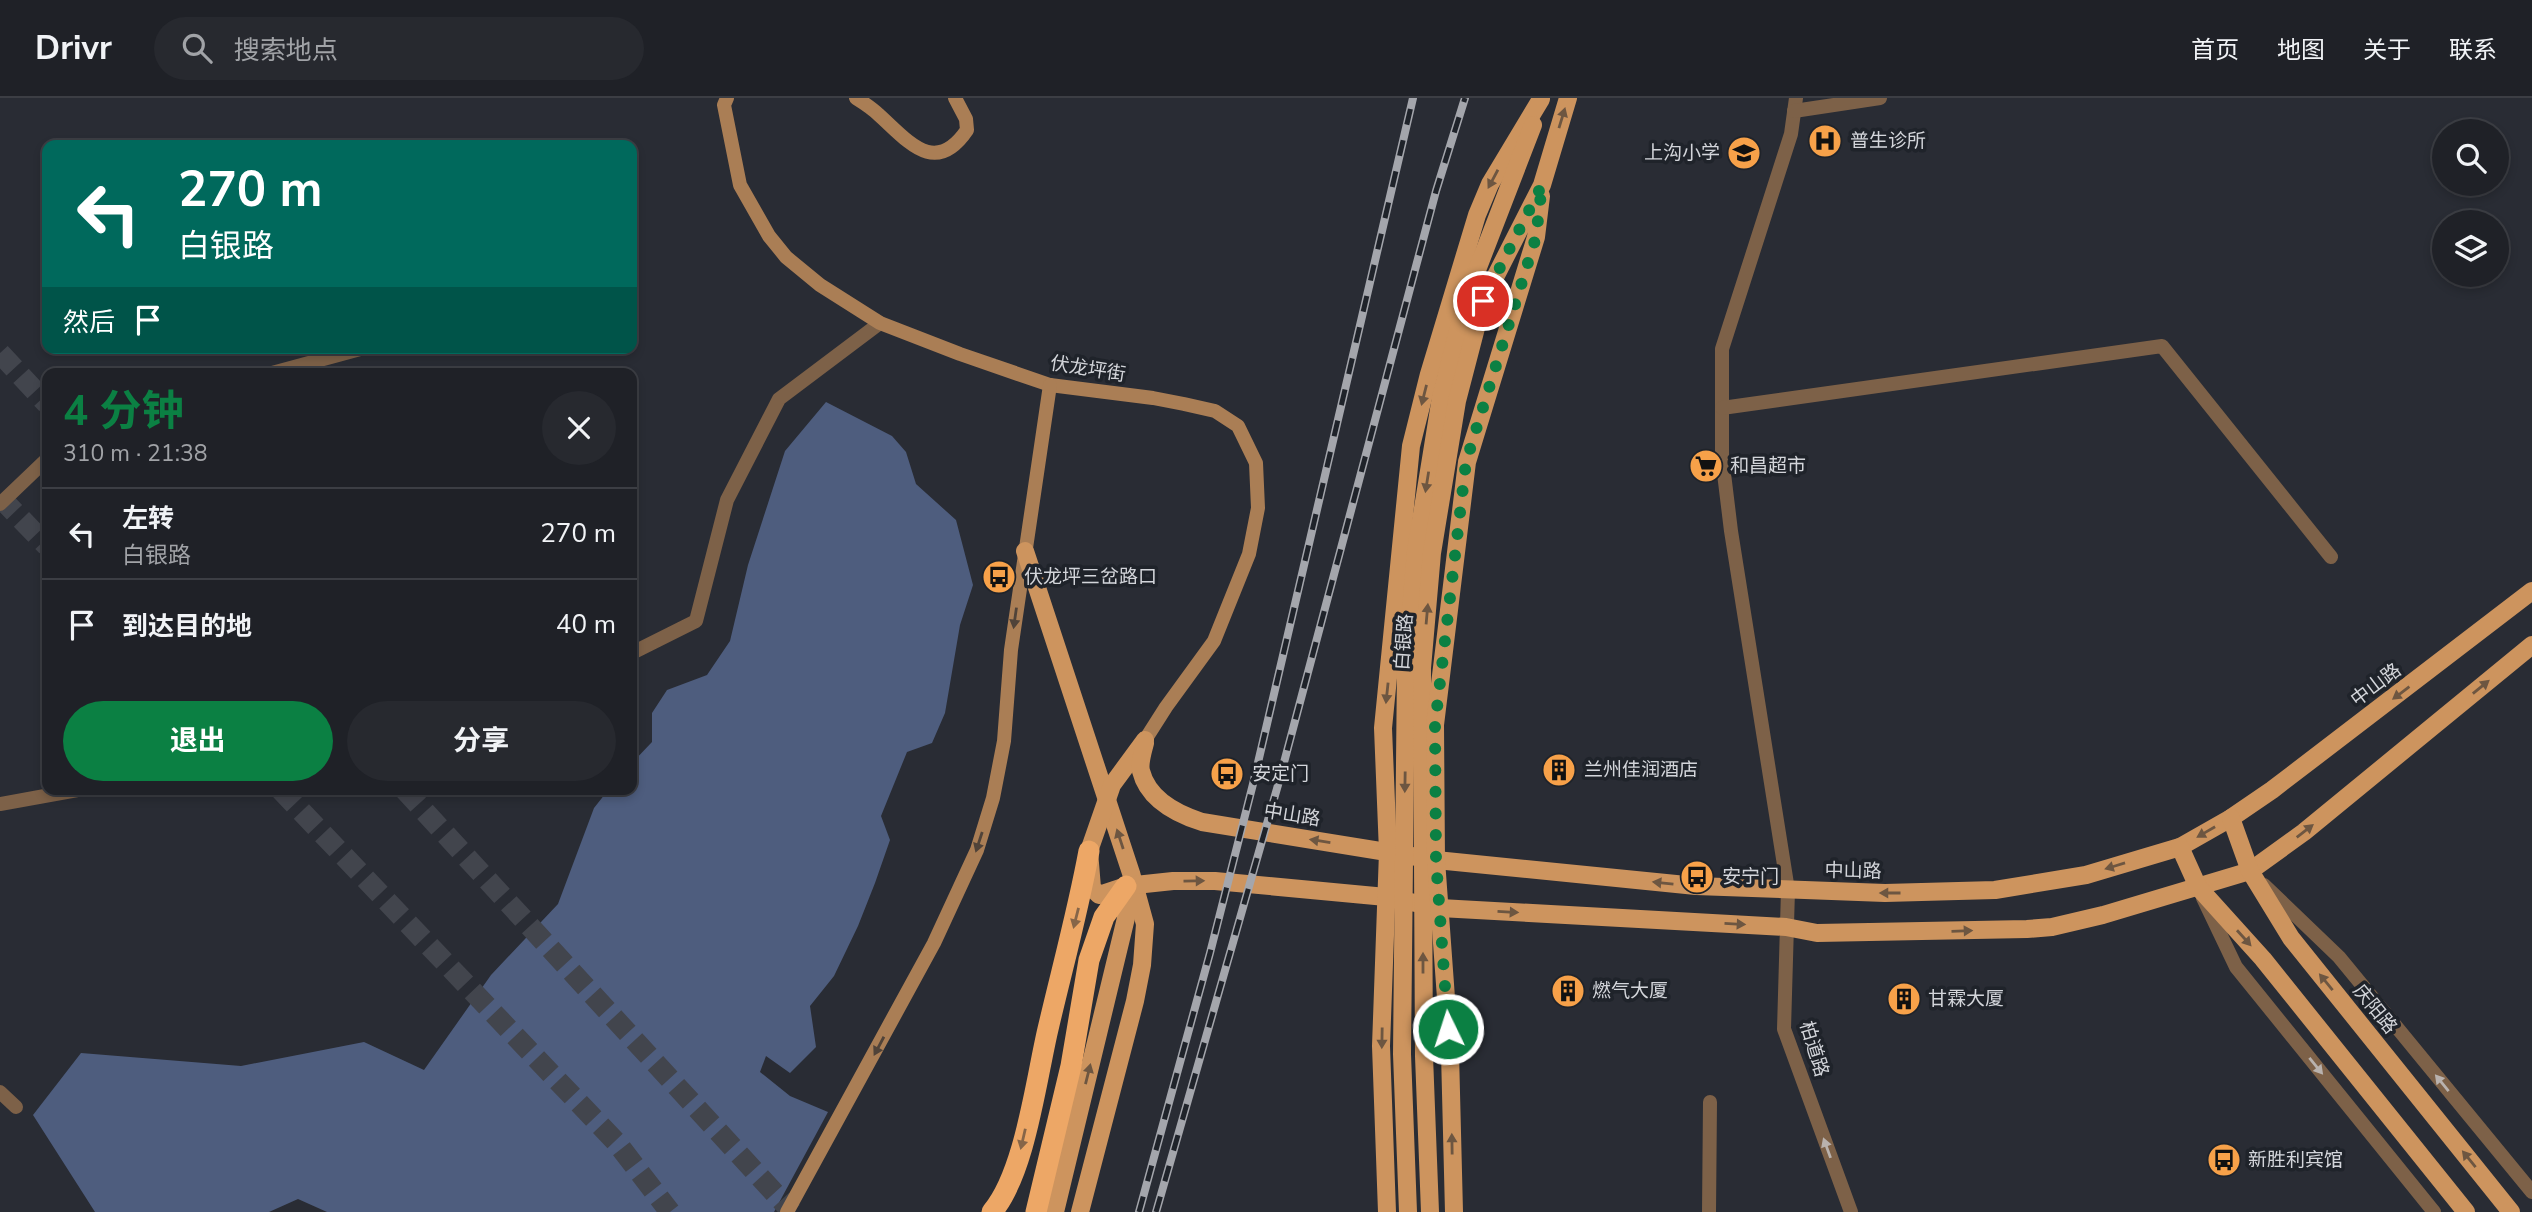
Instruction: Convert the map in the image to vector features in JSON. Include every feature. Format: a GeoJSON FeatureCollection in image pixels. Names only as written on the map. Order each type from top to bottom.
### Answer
{"type":"FeatureCollection","features":[{"type":"Feature","properties":{"kind":"highway"},"geometry":{"type":"LineString","coordinates":[[992,1212],[999,1203],[1019,1156],[1048,1026],[1080,904],[1089,851]]}},
{"type":"Feature","properties":{"kind":"highway"},"geometry":{"type":"LineString","coordinates":[[1036,1212],[1071,1066],[1089,960],[1104,917],[1126,887]]}},
{"type":"Feature","properties":{"kind":"main road","name":"伏龙坪街"},"geometry":{"type":"LineString","coordinates":[[727,98],[724,106],[740,185],[769,236],[786,257],[820,285],[880,323],[1050,386],[1153,398],[1215,411],[1238,426],[1256,463],[1258,508],[1249,554],[1214,641],[1145,740]]}},
{"type":"Feature","properties":{"kind":"main road"},"geometry":{"type":"LineString","coordinates":[[856,98],[876,112],[914,148],[936,154],[949,150],[967,130],[967,119],[955,98]]}},
{"type":"Feature","properties":{"kind":"main road","name":"白银路"},"geometry":{"type":"LineString","coordinates":[[1430,1212],[1424,1056],[1422,668],[1432,553],[1475,298],[1542,185],[1568,98]]}},
{"type":"Feature","properties":{"kind":"main road"},"geometry":{"type":"LineString","coordinates":[[1387,1212],[1381,1046],[1388,852],[1383,728],[1411,446],[1429,374],[1477,215],[1490,184],[1541,99]]}},
{"type":"Feature","properties":{"kind":"main road","name":"白银路"},"geometry":{"type":"LineString","coordinates":[[1408,1212],[1402,1054],[1406,667],[1416,551],[1441,397],[1541,99]]}},
{"type":"Feature","properties":{"kind":"main road"},"geometry":{"type":"LineString","coordinates":[[1454,1212],[1450,1053],[1436,860],[1435,725],[1466,462],[1536,237],[1542,185]]}},
{"type":"Feature","properties":{"kind":"main road"},"geometry":{"type":"LineString","coordinates":[[787,1212],[934,943],[977,850],[993,798],[1004,741],[1011,650],[1050,386]]}},
{"type":"Feature","properties":{"kind":"main road"},"geometry":{"type":"LineString","coordinates":[[1024,551],[1075,699],[1145,924],[1142,965],[1135,1001],[1080,1212]]}},
{"type":"Feature","properties":{"kind":"main road","name":"中山路"},"geometry":{"type":"LineString","coordinates":[[1145,740],[1140,769],[1150,789],[1164,804],[1182,816],[1202,822],[1436,860],[1696,886],[1885,893],[1995,890],[2086,875],[2180,847],[2231,818],[2272,790],[2532,591]]}},
{"type":"Feature","properties":{"kind":"main road"},"geometry":{"type":"LineString","coordinates":[[1145,740],[1112,785],[1089,851],[1092,888],[1099,895],[1126,887],[1173,881],[1215,881],[1386,897],[1440,908],[1786,927],[1829,933],[1960,932],[2052,926],[2103,915],[2250,871],[2304,832],[2532,645]]}},
{"type":"Feature","properties":{"kind":"main road","name":"庆阳路"},"geometry":{"type":"LineString","coordinates":[[2231,818],[2250,871],[2291,938],[2511,1212]]}},
{"type":"Feature","properties":{"kind":"main road"},"geometry":{"type":"LineString","coordinates":[[2180,847],[2199,887],[2263,959],[2466,1212]]}},
{"type":"Feature","properties":{"kind":"main road"},"geometry":{"type":"LineString","coordinates":[[1055,1212],[1126,918],[1126,887]]}},
{"type":"Feature","properties":{"kind":"street"},"geometry":{"type":"LineString","coordinates":[[1795,105],[1880,98]]}},
{"type":"Feature","properties":{"kind":"street","name":"柏道路"},"geometry":{"type":"LineString","coordinates":[[1795,105],[1791,134],[1722,349],[1722,457],[1731,531],[1788,890],[1784,1029],[1850,1212]]}},
{"type":"Feature","properties":{"kind":"street"},"geometry":{"type":"LineString","coordinates":[[637,650],[696,621],[727,500],[779,399],[880,323]]}},
{"type":"Feature","properties":{"kind":"street"},"geometry":{"type":"LineString","coordinates":[[1722,408],[2162,346],[2331,557]]}},
{"type":"Feature","properties":{"kind":"street"},"geometry":{"type":"LineString","coordinates":[[290,368],[342,354]]}},
{"type":"Feature","properties":{"kind":"street"},"geometry":{"type":"LineString","coordinates":[[0,504],[42,464]]}},
{"type":"Feature","properties":{"kind":"street"},"geometry":{"type":"LineString","coordinates":[[0,804],[50,795]]}},
{"type":"Feature","properties":{"kind":"street"},"geometry":{"type":"LineString","coordinates":[[2250,871],[2339,957],[2532,1192]]}},
{"type":"Feature","properties":{"kind":"street"},"geometry":{"type":"LineString","coordinates":[[2199,887],[2236,967],[2434,1212]]}},
{"type":"Feature","properties":{"kind":"street"},"geometry":{"type":"LineString","coordinates":[[0,1092],[16,1107]]}},
{"type":"Feature","properties":{"kind":"street"},"geometry":{"type":"LineString","coordinates":[[1709,1212],[1710,1102]]}},
{"type":"Feature","properties":{"kind":"shaded area"},"geometry":{"type":"Polygon","coordinates":[[[826,402],[892,436],[906,452],[916,484],[956,520],[973,585],[960,625],[945,713],[932,743],[907,752],[881,816],[890,840],[875,883],[834,976],[810,1006],[816,1047],[790,1073],[766,1056],[760,1072],[790,1096],[828,1112],[774,1212],[327,1212],[298,1199],[269,1212],[95,1212],[33,1115],[81,1053],[241,1066],[364,1042],[424,1070],[491,975],[558,904],[594,808],[604,795],[637,795],[637,758],[652,742],[652,713],[667,690],[707,675],[730,641],[748,565],[785,451],[826,402]]]}},
{"type":"Feature","properties":{"kind":"tunnel"},"geometry":{"type":"LineString","coordinates":[[0,353],[42,399]]}},
{"type":"Feature","properties":{"kind":"tunnel"},"geometry":{"type":"LineString","coordinates":[[0,497],[42,541]]}},
{"type":"Feature","properties":{"kind":"tunnel"},"geometry":{"type":"LineString","coordinates":[[286,795],[617,1143],[670,1212]]}},
{"type":"Feature","properties":{"kind":"tunnel"},"geometry":{"type":"LineString","coordinates":[[410,795],[792,1212]]}},
{"type":"Feature","properties":{"kind":"railway"},"geometry":{"type":"LineString","coordinates":[[1139,1212],[1253,784],[1413,98]]}},
{"type":"Feature","properties":{"kind":"railway"},"geometry":{"type":"LineString","coordinates":[[1156,1212],[1278,785],[1436,191],[1465,98]]}},
{"type":"Feature","properties":{"kind":"place","name":"普生诊所"},"geometry":{"type":"Point","coordinates":[1825,141]}},
{"type":"Feature","properties":{"kind":"place","name":"上沟小学"},"geometry":{"type":"Point","coordinates":[1744,153]}},
{"type":"Feature","properties":{"kind":"place","name":"和昌超市"},"geometry":{"type":"Point","coordinates":[1706,466]}},
{"type":"Feature","properties":{"kind":"place","name":"伏龙坪三岔路口"},"geometry":{"type":"Point","coordinates":[999,577]}},
{"type":"Feature","properties":{"kind":"place","name":"兰州佳润酒店"},"geometry":{"type":"Point","coordinates":[1559,770]}},
{"type":"Feature","properties":{"kind":"place","name":"安定门"},"geometry":{"type":"Point","coordinates":[1227,774]}},
{"type":"Feature","properties":{"kind":"place","name":"安宁门"},"geometry":{"type":"Point","coordinates":[1697,877]}},
{"type":"Feature","properties":{"kind":"place","name":"燃气大厦"},"geometry":{"type":"Point","coordinates":[1568,991]}},
{"type":"Feature","properties":{"kind":"place","name":"甘霖大厦"},"geometry":{"type":"Point","coordinates":[1904,999]}},
{"type":"Feature","properties":{"kind":"place","name":"新胜利宾馆"},"geometry":{"type":"Point","coordinates":[2224,1160]}},
{"type":"Feature","properties":{"kind":"route"},"geometry":{"type":"LineString","coordinates":[[1448,1029],[1436,860],[1435,725],[1466,462],[1536,237],[1542,185],[1483,301]]}}]}
